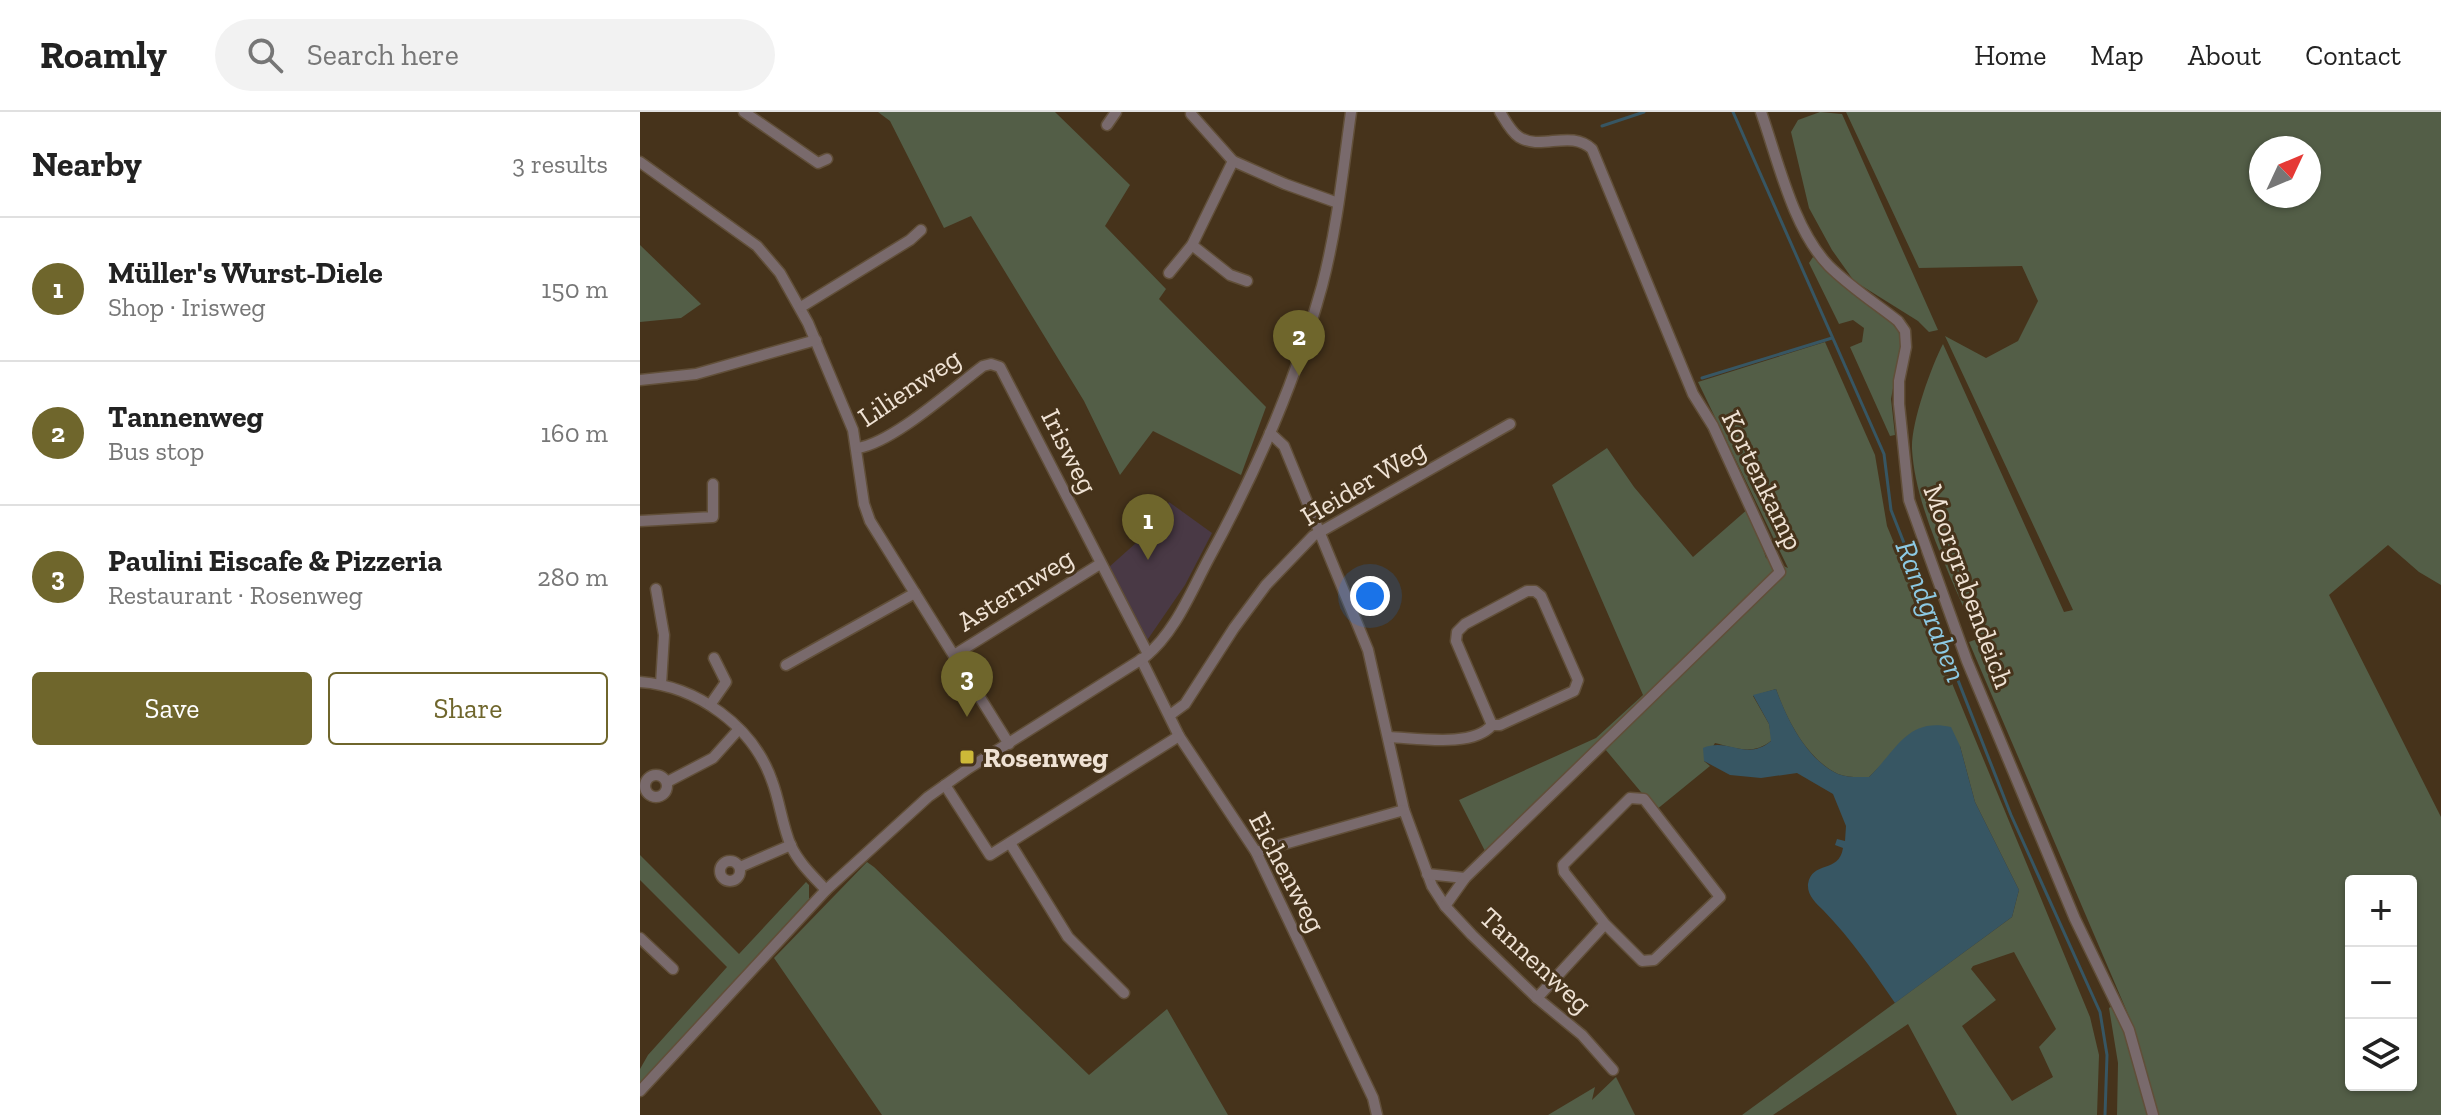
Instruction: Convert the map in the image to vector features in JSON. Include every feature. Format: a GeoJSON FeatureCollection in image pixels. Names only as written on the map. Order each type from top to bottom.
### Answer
{"type":"FeatureCollection","features":[{"type":"Feature","properties":{"kind":"street"},"geometry":{"type":"LineString","coordinates":[[744,112],[818,163],[827,159]]}},
{"type":"Feature","properties":{"kind":"street"},"geometry":{"type":"LineString","coordinates":[[1107,125],[1116,112]]}},
{"type":"Feature","properties":{"kind":"street"},"geometry":{"type":"LineString","coordinates":[[640,1091],[826,890],[945,785],[1145,657],[1174,622],[1226,526],[1270,433],[1322,286],[1351,112]]}},
{"type":"Feature","properties":{"kind":"street","name":"Kortenkamp"},"geometry":{"type":"LineString","coordinates":[[1445,906],[1465,878],[1780,572],[1713,426],[1693,394],[1592,149],[1586,143],[1568,139],[1529,142],[1516,136],[1500,112]]}},
{"type":"Feature","properties":{"kind":"street","name":"Moorgrabendeich"},"geometry":{"type":"LineString","coordinates":[[1761,112],[1808,238],[1828,265],[1898,321],[1905,331],[1899,404],[1909,500],[1967,661],[2075,919],[2129,1030],[2153,1115]]}},
{"type":"Feature","properties":{"kind":"street"},"geometry":{"type":"LineString","coordinates":[[1191,114],[1233,161],[1338,203]]}},
{"type":"Feature","properties":{"kind":"street"},"geometry":{"type":"LineString","coordinates":[[1169,273],[1192,245],[1233,161]]}},
{"type":"Feature","properties":{"kind":"street"},"geometry":{"type":"LineString","coordinates":[[640,162],[763,252],[801,307],[845,406],[858,448],[865,510],[1009,744]]}},
{"type":"Feature","properties":{"kind":"street"},"geometry":{"type":"LineString","coordinates":[[801,307],[910,240],[921,230]]}},
{"type":"Feature","properties":{"kind":"street"},"geometry":{"type":"LineString","coordinates":[[1192,245],[1230,275],[1247,281]]}},
{"type":"Feature","properties":{"kind":"street"},"geometry":{"type":"LineString","coordinates":[[640,380],[696,374],[816,340]]}},
{"type":"Feature","properties":{"kind":"street","name":"Lilienweg"},"geometry":{"type":"LineString","coordinates":[[858,448],[873,444],[902,426],[986,364]]}},
{"type":"Feature","properties":{"kind":"street","name":"Irisweg"},"geometry":{"type":"LineString","coordinates":[[986,364],[996,365],[1003,373],[1145,657]]}},
{"type":"Feature","properties":{"kind":"street","name":"Heider Weg"},"geometry":{"type":"LineString","coordinates":[[1170,715],[1185,704],[1266,585],[1319,531],[1510,424]]}},
{"type":"Feature","properties":{"kind":"street","name":"Tannenweg"},"geometry":{"type":"LineString","coordinates":[[1270,433],[1284,446],[1368,650],[1404,810],[1427,874],[1445,906],[1537,998],[1582,1035],[1613,1070]]}},
{"type":"Feature","properties":{"kind":"street"},"geometry":{"type":"LineString","coordinates":[[640,521],[713,517],[713,484]]}},
{"type":"Feature","properties":{"kind":"street","name":"Asternweg"},"geometry":{"type":"LineString","coordinates":[[954,655],[1100,564]]}},
{"type":"Feature","properties":{"kind":"street"},"geometry":{"type":"LineString","coordinates":[[656,589],[664,635],[661,684]]}},
{"type":"Feature","properties":{"kind":"street"},"geometry":{"type":"LineString","coordinates":[[1389,737],[1466,739],[1577,689],[1578,680],[1541,596],[1535,591],[1527,591],[1465,624],[1457,632],[1456,641],[1492,725]]}},
{"type":"Feature","properties":{"kind":"street"},"geometry":{"type":"LineString","coordinates":[[786,665],[915,593]]}},
{"type":"Feature","properties":{"kind":"street","name":"Eichenweg"},"geometry":{"type":"LineString","coordinates":[[1145,657],[1179,736],[1256,852],[1373,1098],[1377,1115]]}},
{"type":"Feature","properties":{"kind":"street"},"geometry":{"type":"LineString","coordinates":[[710,705],[726,682],[714,658]]}},
{"type":"Feature","properties":{"kind":"street"},"geometry":{"type":"LineString","coordinates":[[640,682],[661,684],[687,692],[710,705],[739,729],[767,767],[791,845],[798,858],[826,890]]}},
{"type":"Feature","properties":{"kind":"street"},"geometry":{"type":"LineString","coordinates":[[667,782],[713,758],[739,729]]}},
{"type":"Feature","properties":{"kind":"street"},"geometry":{"type":"LineString","coordinates":[[945,785],[990,855],[1179,736]]}},
{"type":"Feature","properties":{"kind":"street"},"geometry":{"type":"LineString","coordinates":[[1630,798],[1644,799],[1720,897],[1654,960],[1642,961],[1605,924],[1564,872],[1563,865],[1630,798]]}},
{"type":"Feature","properties":{"kind":"street"},"geometry":{"type":"LineString","coordinates":[[1256,852],[1404,810]]}},
{"type":"Feature","properties":{"kind":"street"},"geometry":{"type":"LineString","coordinates":[[1010,843],[1068,937],[1124,993]]}},
{"type":"Feature","properties":{"kind":"street"},"geometry":{"type":"LineString","coordinates":[[740,867],[791,845]]}},
{"type":"Feature","properties":{"kind":"street"},"geometry":{"type":"LineString","coordinates":[[1427,874],[1465,878]]}},
{"type":"Feature","properties":{"kind":"street"},"geometry":{"type":"LineString","coordinates":[[1537,998],[1605,924]]}},
{"type":"Feature","properties":{"kind":"street"},"geometry":{"type":"LineString","coordinates":[[640,938],[673,969]]}},
{"type":"Feature","properties":{"kind":"shaded area"},"geometry":{"type":"Polygon","coordinates":[[[1169,502],[1212,533],[1185,585],[1148,639],[1143,637],[1108,568],[1156,525],[1169,502]]]}},
{"type":"Feature","properties":{"kind":"green space"},"geometry":{"type":"Polygon","coordinates":[[[878,112],[1055,112],[1130,185],[1105,226],[1166,289],[1159,299],[1266,407],[1241,475],[1153,431],[1120,475],[1084,401],[971,216],[944,228],[890,121],[878,112]]]}},
{"type":"Feature","properties":{"kind":"green space"},"geometry":{"type":"Polygon","coordinates":[[[1820,112],[1842,114],[1938,330],[1929,332],[1918,321],[1854,281],[1832,250],[1809,208],[1791,132],[1798,120],[1820,112]]]}},
{"type":"Feature","properties":{"kind":"green space"},"geometry":{"type":"Polygon","coordinates":[[[1846,112],[2441,112],[2441,585],[2419,572],[2388,545],[2329,595],[2441,817],[2441,1115],[2157,1115],[2134,1028],[1969,642],[1977,639],[1937,545],[1915,472],[1912,449],[1918,410],[1943,344],[2064,612],[2073,610],[1945,336],[1986,358],[2018,341],[2038,301],[2022,266],[1919,268],[1846,112]]]}},
{"type":"Feature","properties":{"kind":"green space"},"geometry":{"type":"Polygon","coordinates":[[[640,245],[701,304],[681,318],[640,322],[640,245]]]}},
{"type":"Feature","properties":{"kind":"green space"},"geometry":{"type":"Polygon","coordinates":[[[1813,257],[1885,315],[1900,332],[1901,344],[1891,399],[1895,435],[1890,436],[1850,347],[1862,342],[1864,328],[1853,320],[1839,324],[1809,263],[1813,257]]]}},
{"type":"Feature","properties":{"kind":"green space"},"geometry":{"type":"Polygon","coordinates":[[[1825,342],[1875,455],[1887,526],[2090,1017],[2099,1055],[2097,1115],[1957,1115],[1908,1024],[1773,1115],[1742,1115],[2012,917],[2019,890],[1975,802],[1960,746],[1884,762],[1869,777],[1838,774],[1808,749],[1792,726],[1776,689],[1753,696],[1769,724],[1772,740],[1751,749],[1715,743],[1704,761],[1710,766],[1656,810],[1600,743],[1485,851],[1459,800],[1596,738],[1643,695],[1552,485],[1607,448],[1634,487],[1693,557],[1749,508],[1766,558],[1788,568],[1698,382],[1825,342]],[[2014,952],[1973,966],[1971,969],[1996,1000],[1962,1026],[2012,1101],[2053,1077],[2039,1047],[2056,1029],[2014,952]]]}},
{"type":"Feature","properties":{"kind":"green space"},"geometry":{"type":"Polygon","coordinates":[[[640,855],[739,954],[806,882],[809,885],[809,899],[640,1083],[640,1069],[648,1055],[727,967],[640,880],[640,855]]]}},
{"type":"Feature","properties":{"kind":"green space"},"geometry":{"type":"Polygon","coordinates":[[[867,862],[1089,1075],[1167,1009],[1228,1115],[882,1115],[774,958],[867,862]]]}},
{"type":"Feature","properties":{"kind":"green space"},"geometry":{"type":"Polygon","coordinates":[[[2114,1005],[2125,1031],[2148,1115],[2117,1115],[2118,1063],[2109,1008],[2114,1005]]]}},
{"type":"Feature","properties":{"kind":"green space"},"geometry":{"type":"Polygon","coordinates":[[[1616,1077],[1635,1115],[1548,1115],[1595,1087],[1592,1100],[1616,1077]]]}},
{"type":"Feature","properties":{"kind":"water"},"geometry":{"type":"Polygon","coordinates":[[[1776,689],[1792,725],[1807,748],[1827,767],[1846,776],[1869,777],[1913,731],[1936,725],[1951,727],[1960,746],[1975,802],[2019,890],[2012,917],[1895,1003],[1852,943],[1809,892],[1810,877],[1841,856],[1843,848],[1835,845],[1837,839],[1845,841],[1846,826],[1833,794],[1797,773],[1761,778],[1730,775],[1704,761],[1703,748],[1712,745],[1745,750],[1762,747],[1771,741],[1769,724],[1753,695],[1776,689]]]}},
{"type":"Feature","properties":{"kind":"waterway"},"geometry":{"type":"LineString","coordinates":[[1602,126],[1644,112]]}},
{"type":"Feature","properties":{"kind":"waterway","name":"Randgraben"},"geometry":{"type":"LineString","coordinates":[[1733,112],[1884,454],[1891,510],[2011,815],[2100,1012],[2107,1055],[2105,1115]]}},
{"type":"Feature","properties":{"kind":"waterway"},"geometry":{"type":"LineString","coordinates":[[1702,378],[1832,338]]}},
{"type":"Feature","properties":{"kind":"place","name":"Tannenweg"},"geometry":{"type":"Point","coordinates":[1299,376]}},
{"type":"Feature","properties":{"kind":"place","name":"Müller's Wurst-Diele"},"geometry":{"type":"Point","coordinates":[1148,560]}},
{"type":"Feature","properties":{"kind":"place","name":"Paulini Eiscafe & Pizzeria"},"geometry":{"type":"Point","coordinates":[967,717]}},
{"type":"Feature","properties":{"kind":"place","name":"Rosenweg"},"geometry":{"type":"Point","coordinates":[967,757]}}]}
